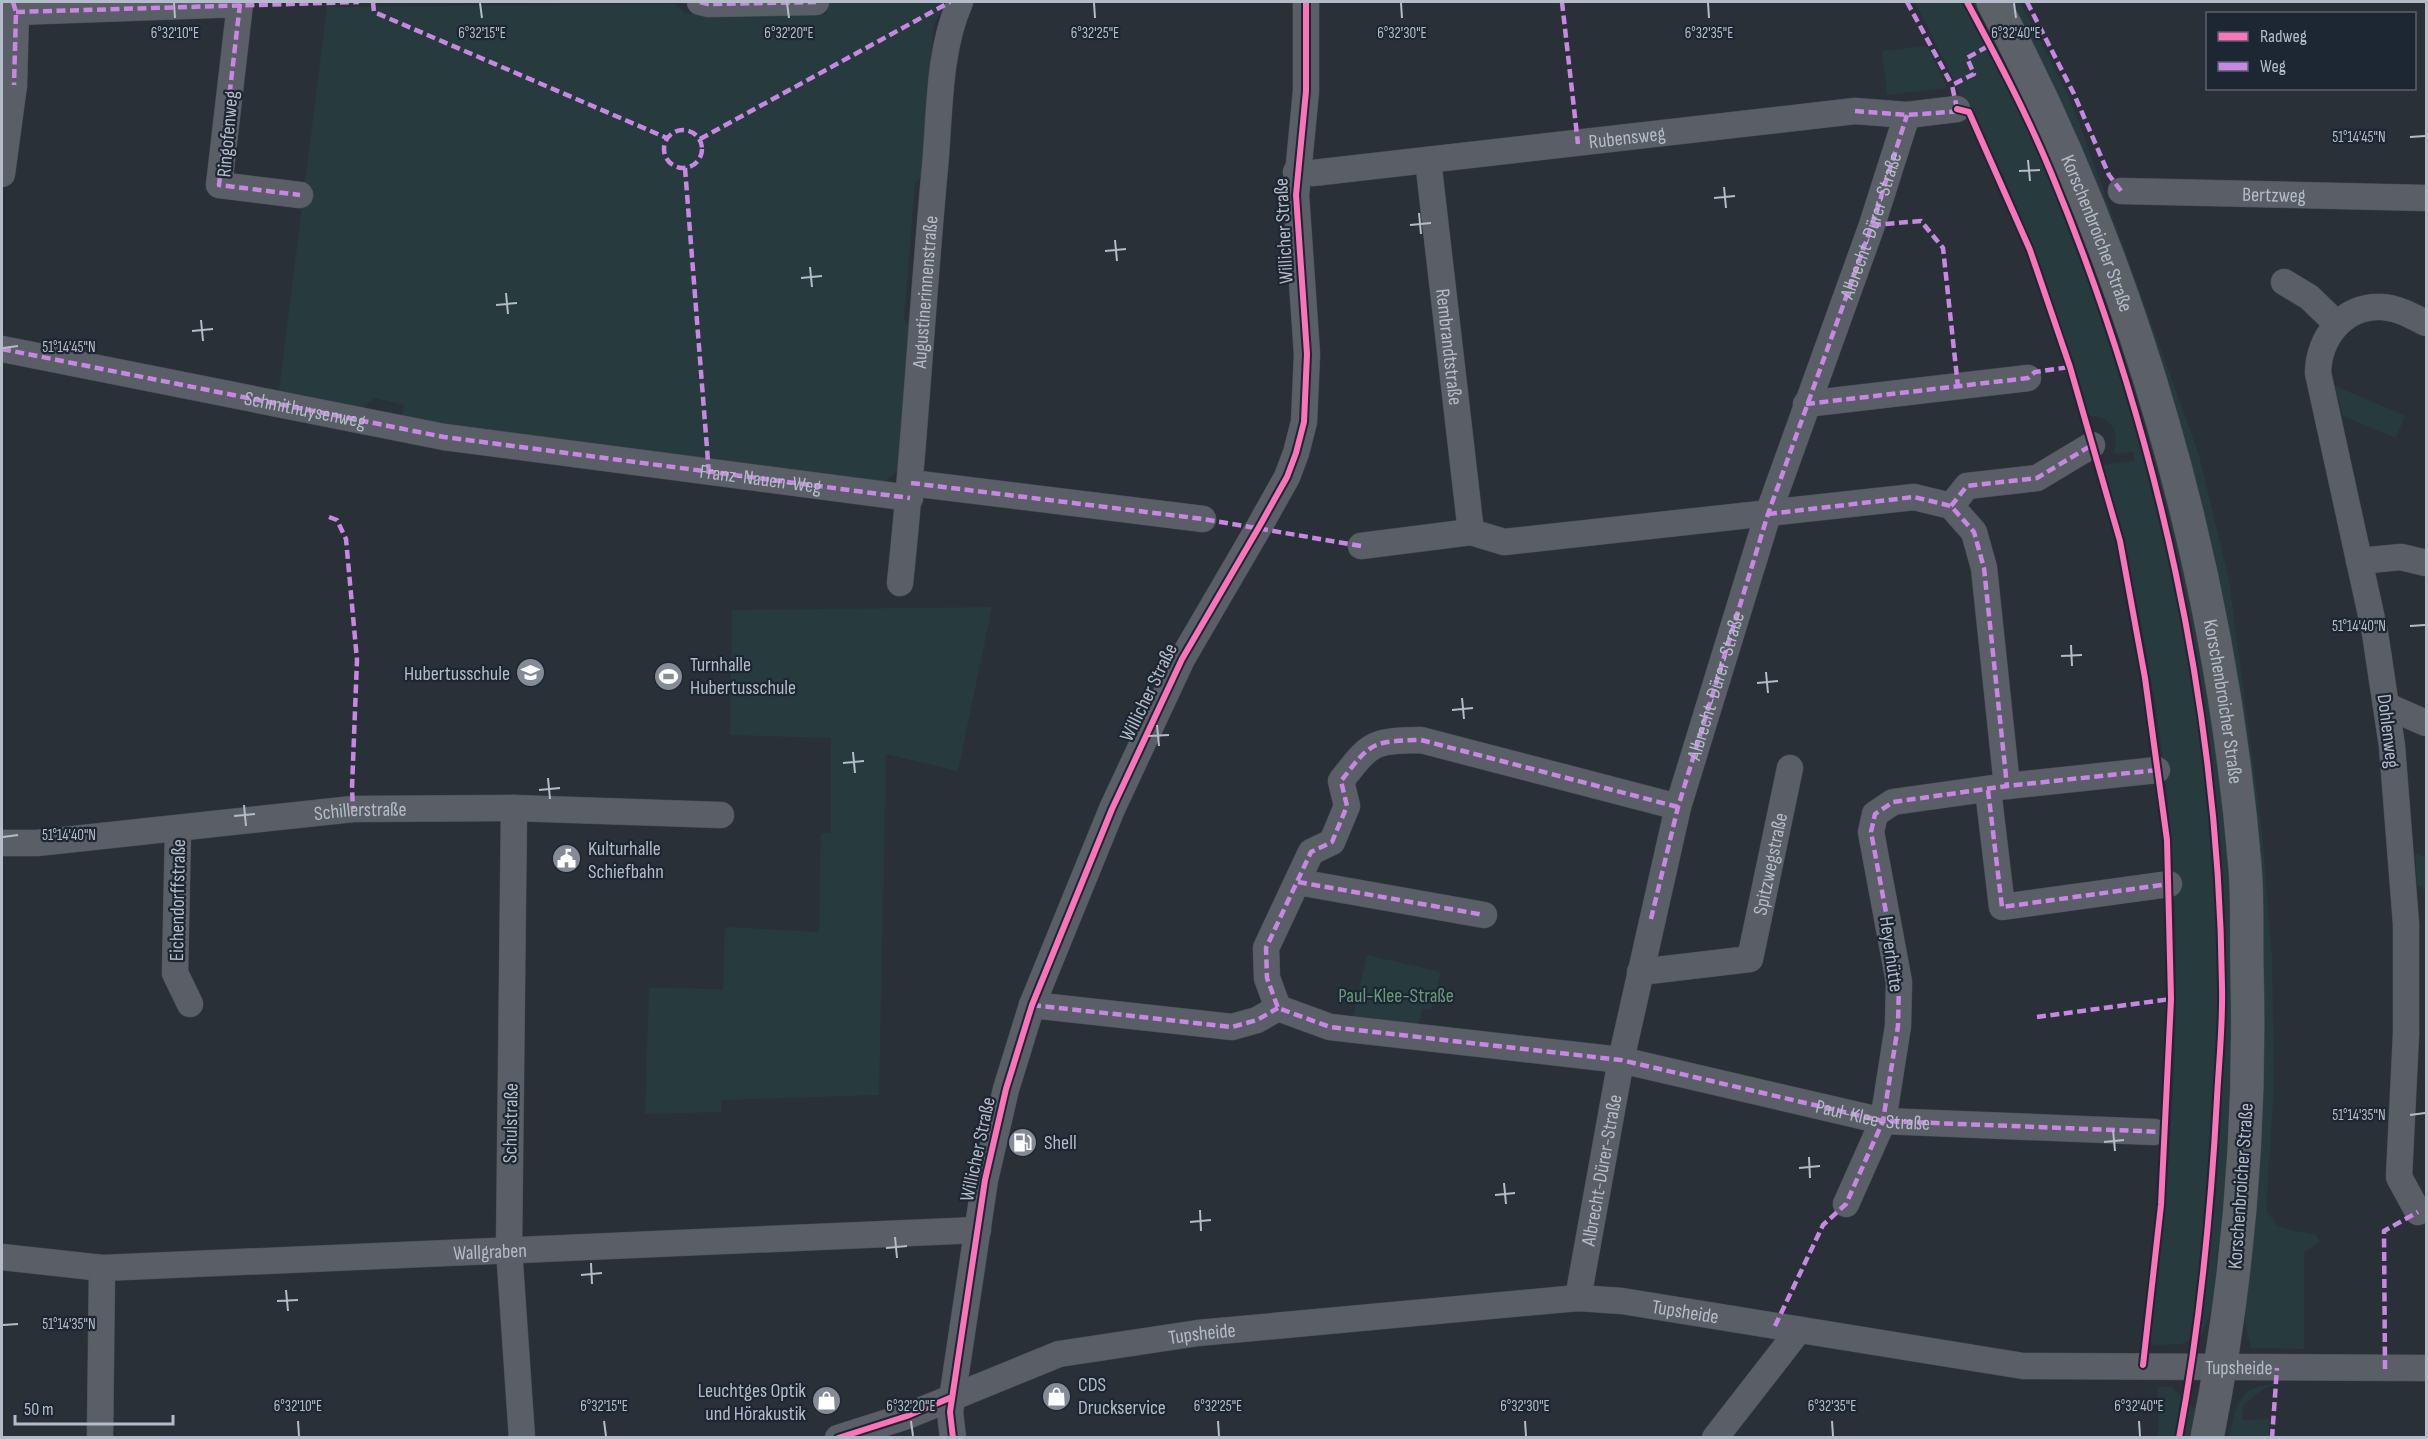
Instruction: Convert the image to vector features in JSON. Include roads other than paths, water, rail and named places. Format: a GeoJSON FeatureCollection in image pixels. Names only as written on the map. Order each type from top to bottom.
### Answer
{"type":"FeatureCollection","features":[{"type":"Feature","properties":{"kind":"main road","name":"Korschenbroicher Straße"},"geometry":{"type":"LineString","coordinates":[[1993,2],[2025,61],[2112,266],[2176,469],[2193,537],[2223,687],[2246,870],[2248,1016],[2241,1198],[2221,1366],[2207,1437]]}},
{"type":"Feature","properties":{"kind":"street"},"geometry":{"type":"LineString","coordinates":[[700,2],[708,4],[816,2]]}},
{"type":"Feature","properties":{"kind":"street","name":"Augustinerinnenstraße"},"geometry":{"type":"LineString","coordinates":[[900,583],[949,27],[960,2]]}},
{"type":"Feature","properties":{"kind":"street","name":"Willicher Straße"},"geometry":{"type":"LineString","coordinates":[[953,1437],[949,1420],[978,1230],[1000,1115],[1032,1005],[1112,809],[1182,659],[1287,477],[1304,422],[1308,354],[1296,172],[1306,91],[1306,2]]}},
{"type":"Feature","properties":{"kind":"street","name":"Ringofenweg"},"geometry":{"type":"LineString","coordinates":[[15,7],[240,4],[219,185],[300,195]]}},
{"type":"Feature","properties":{"kind":"street"},"geometry":{"type":"LineString","coordinates":[[2,174],[15,7]]}},
{"type":"Feature","properties":{"kind":"street","name":"Rubensweg"},"geometry":{"type":"LineString","coordinates":[[1296,172],[1313,173],[1855,111],[1907,115],[1957,109]]}},
{"type":"Feature","properties":{"kind":"street","name":"Albrecht-Dürer-Straße"},"geometry":{"type":"LineString","coordinates":[[1578,1298],[1621,1060],[1678,807],[1768,514],[1872,225],[1907,115]]}},
{"type":"Feature","properties":{"kind":"street","name":"Rembrandtstraße"},"geometry":{"type":"LineString","coordinates":[[1428,160],[1471,532]]}},
{"type":"Feature","properties":{"kind":"street","name":"Bertzweg"},"geometry":{"type":"LineString","coordinates":[[2121,191],[2427,198]]}},
{"type":"Feature","properties":{"kind":"street"},"geometry":{"type":"LineString","coordinates":[[2284,282],[2309,297],[2337,324],[2358,311],[2381,307],[2405,312],[2427,323]]}},
{"type":"Feature","properties":{"kind":"street","name":"Dohlenweg"},"geometry":{"type":"LineString","coordinates":[[2337,324],[2322,346],[2318,373],[2360,561],[2386,706],[2416,974],[2406,1034],[2398,1177],[2418,1212]]}},
{"type":"Feature","properties":{"kind":"street","name":"Schmithuysenweg"},"geometry":{"type":"LineString","coordinates":[[2,349],[365,423],[444,437],[610,460]]}},
{"type":"Feature","properties":{"kind":"street"},"geometry":{"type":"LineString","coordinates":[[1806,404],[2028,378]]}},
{"type":"Feature","properties":{"kind":"street"},"geometry":{"type":"LineString","coordinates":[[1951,506],[1966,486],[2037,478],[2092,445]]}},
{"type":"Feature","properties":{"kind":"street","name":"Franz-Nauen-Weg"},"geometry":{"type":"LineString","coordinates":[[610,460],[1203,519]]}},
{"type":"Feature","properties":{"kind":"street"},"geometry":{"type":"LineString","coordinates":[[1361,546],[1471,532],[1504,542],[1914,497],[1951,506],[1974,532],[1984,568],[2002,907],[2169,884]]}},
{"type":"Feature","properties":{"kind":"street"},"geometry":{"type":"LineString","coordinates":[[2360,561],[2401,557],[2427,563]]}},
{"type":"Feature","properties":{"kind":"street"},"geometry":{"type":"LineString","coordinates":[[2386,706],[2427,723]]}},
{"type":"Feature","properties":{"kind":"street"},"geometry":{"type":"LineString","coordinates":[[1032,1005],[1232,1027],[1257,1020],[1278,1008],[1267,978],[1266,948],[1311,852],[1332,842],[1347,806],[1341,781],[1364,750],[1386,741],[1421,740],[1678,807]]}},
{"type":"Feature","properties":{"kind":"street","name":"Spitzwegstraße"},"geometry":{"type":"LineString","coordinates":[[1640,972],[1750,959],[1790,768]]}},
{"type":"Feature","properties":{"kind":"street","name":"Heyerhütte"},"geometry":{"type":"LineString","coordinates":[[1846,1204],[1883,1121],[1898,1026],[1899,982],[1871,832],[1875,814],[1893,802],[2157,770]]}},
{"type":"Feature","properties":{"kind":"street","name":"Schillerstraße"},"geometry":{"type":"LineString","coordinates":[[2,843],[37,843],[353,809],[514,808],[721,815]]}},
{"type":"Feature","properties":{"kind":"street","name":"Schulstraße"},"geometry":{"type":"LineString","coordinates":[[514,808],[509,1249],[522,1437]]}},
{"type":"Feature","properties":{"kind":"street","name":"Eichendorffstraße"},"geometry":{"type":"LineString","coordinates":[[178,829],[175,973],[190,1004]]}},
{"type":"Feature","properties":{"kind":"street"},"geometry":{"type":"LineString","coordinates":[[1298,882],[1484,915]]}},
{"type":"Feature","properties":{"kind":"street","name":"Paul-Klee-Straße"},"geometry":{"type":"LineString","coordinates":[[1278,1008],[1330,1027],[1621,1060],[1883,1121],[2154,1132]]}},
{"type":"Feature","properties":{"kind":"street","name":"Wallgraben"},"geometry":{"type":"LineString","coordinates":[[2,1257],[102,1268],[978,1230]]}},
{"type":"Feature","properties":{"kind":"street"},"geometry":{"type":"LineString","coordinates":[[100,1437],[102,1268]]}},
{"type":"Feature","properties":{"kind":"street","name":"Tupsheide"},"geometry":{"type":"LineString","coordinates":[[837,1437],[907,1416],[1059,1354],[1198,1333],[1578,1298],[1622,1301],[2023,1366],[2427,1368]]}},
{"type":"Feature","properties":{"kind":"street"},"geometry":{"type":"LineString","coordinates":[[1715,1437],[1799,1330]]}},
{"type":"Feature","properties":{"kind":"place","name":"Hubertusschule"},"geometry":{"type":"Point","coordinates":[531,673]}},
{"type":"Feature","properties":{"kind":"place","name":"Turnhalle Hubertusschule"},"geometry":{"type":"Point","coordinates":[669,676]}},
{"type":"Feature","properties":{"kind":"place","name":"Kulturhalle Schiefbahn"},"geometry":{"type":"Point","coordinates":[567,859]}},
{"type":"Feature","properties":{"kind":"place","name":"Shell"},"geometry":{"type":"Point","coordinates":[1023,1142]}},
{"type":"Feature","properties":{"kind":"place","name":"CDS Druckservice"},"geometry":{"type":"Point","coordinates":[1057,1396]}},
{"type":"Feature","properties":{"kind":"place","name":"Leuchtges Optik und Hörakustik"},"geometry":{"type":"Point","coordinates":[827,1401]}}]}
